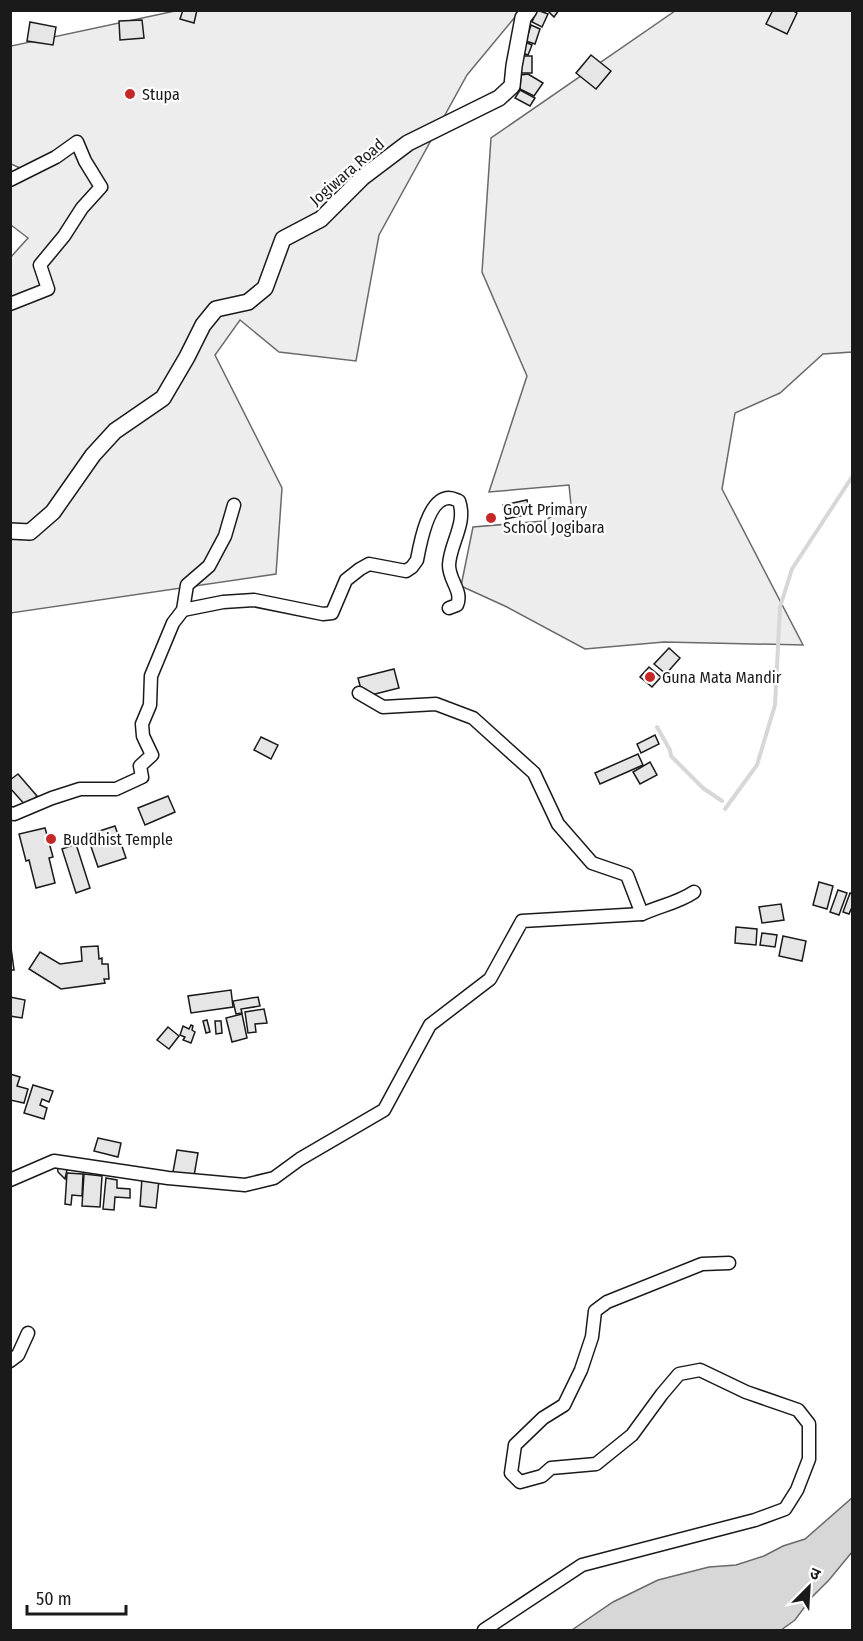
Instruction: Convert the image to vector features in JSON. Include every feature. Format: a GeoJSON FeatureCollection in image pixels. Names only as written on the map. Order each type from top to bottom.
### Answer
{"type":"FeatureCollection","features":[{"type":"Feature","properties":{"kind":"street","name":"Jogiwara Road"},"geometry":{"type":"LineString","coordinates":[[10,531],[30,532],[53,512],[93,455],[115,431],[163,398],[187,357],[202,325],[216,309],[248,302],[265,288],[283,238],[321,219],[363,177],[408,143],[499,98],[512,86],[523,18],[529,10]]}},
{"type":"Feature","properties":{"kind":"street"},"geometry":{"type":"LineString","coordinates":[[10,180],[56,157],[77,142],[85,161],[101,187],[82,208],[64,236],[40,265],[48,289],[10,304]]}},
{"type":"Feature","properties":{"kind":"street"},"geometry":{"type":"LineString","coordinates":[[183,610],[223,602],[254,600],[323,614],[333,613],[346,580],[360,569],[369,564],[406,571],[412,567],[417,560],[430,514],[435,506],[449,498],[459,501],[461,508],[461,523],[449,567],[453,583],[459,593],[459,600],[457,605],[449,608]]}},
{"type":"Feature","properties":{"kind":"street"},"geometry":{"type":"LineString","coordinates":[[10,813],[14,814],[80,789],[116,789],[142,777],[140,766],[152,755],[143,736],[142,724],[150,705],[151,676],[173,623],[183,610],[187,585],[208,566],[225,536],[234,505]]}},
{"type":"Feature","properties":{"kind":"street"},"geometry":{"type":"LineString","coordinates":[[359,693],[382,706],[436,704],[473,718],[534,773],[558,824],[592,863],[627,875],[642,914]]}},
{"type":"Feature","properties":{"kind":"street"},"geometry":{"type":"LineString","coordinates":[[10,1180],[54,1161],[168,1178],[245,1185],[274,1178],[300,1159],[384,1110],[430,1025],[490,979],[522,921],[642,914],[684,899],[694,892]]}},
{"type":"Feature","properties":{"kind":"street"},"geometry":{"type":"LineString","coordinates":[[484,1630],[582,1565],[755,1520],[785,1509],[797,1490],[809,1459],[809,1424],[798,1410],[746,1392],[700,1370],[679,1374],[632,1435],[596,1464],[551,1468],[542,1476],[520,1482],[511,1473],[514,1445],[543,1418],[564,1405],[581,1370],[592,1337],[595,1311],[607,1302],[702,1264],[729,1263]]}},
{"type":"Feature","properties":{"kind":"street"},"geometry":{"type":"LineString","coordinates":[[10,1361],[18,1355],[28,1333]]}},
{"type":"Feature","properties":{"kind":"shaded area"},"geometry":{"type":"Polygon","coordinates":[[[175,11],[520,11],[467,75],[379,235],[356,361],[279,352],[240,320],[215,355],[282,488],[276,574],[11,613],[10,258],[28,238],[11,225],[11,174],[20,168],[11,164],[11,46],[175,11]]]}},
{"type":"Feature","properties":{"kind":"shaded area"},"geometry":{"type":"Polygon","coordinates":[[[675,11],[852,11],[852,352],[823,354],[780,393],[735,413],[722,489],[803,645],[664,642],[585,649],[507,607],[461,586],[473,527],[544,521],[571,505],[569,485],[489,492],[527,376],[482,272],[491,138],[675,11]]]}},
{"type":"Feature","properties":{"kind":"shaded area"},"geometry":{"type":"Polygon","coordinates":[[[852,1498],[852,1552],[795,1620],[781,1630],[572,1630],[613,1602],[658,1580],[709,1567],[736,1565],[805,1539],[852,1498]]]}},
{"type":"Feature","properties":{"kind":"building"},"geometry":{"type":"Polygon","coordinates":[[[183,10],[197,10],[194,23],[180,19],[183,10]]]}},
{"type":"Feature","properties":{"kind":"building"},"geometry":{"type":"Polygon","coordinates":[[[537,10],[548,14],[542,27],[532,22],[537,10]]]}},
{"type":"Feature","properties":{"kind":"building"},"geometry":{"type":"Polygon","coordinates":[[[547,10],[559,10],[554,17],[547,10]]]}},
{"type":"Feature","properties":{"kind":"building"},"geometry":{"type":"Polygon","coordinates":[[[773,10],[792,10],[797,13],[787,34],[766,24],[773,10]]]}},
{"type":"Feature","properties":{"kind":"building"},"geometry":{"type":"Polygon","coordinates":[[[142,20],[144,38],[120,40],[119,21],[142,20]]]}},
{"type":"Feature","properties":{"kind":"building"},"geometry":{"type":"Polygon","coordinates":[[[30,22],[56,27],[53,45],[27,41],[30,22]]]}},
{"type":"Feature","properties":{"kind":"building"},"geometry":{"type":"Polygon","coordinates":[[[531,25],[540,29],[535,44],[526,41],[531,25]]]}},
{"type":"Feature","properties":{"kind":"building"},"geometry":{"type":"Polygon","coordinates":[[[523,41],[532,45],[528,55],[519,52],[523,41]]]}},
{"type":"Feature","properties":{"kind":"building"},"geometry":{"type":"Polygon","coordinates":[[[591,55],[611,71],[596,89],[576,73],[591,55]]]}},
{"type":"Feature","properties":{"kind":"building"},"geometry":{"type":"Polygon","coordinates":[[[520,56],[532,56],[532,73],[520,73],[520,56]]]}},
{"type":"Feature","properties":{"kind":"building"},"geometry":{"type":"Polygon","coordinates":[[[528,74],[543,83],[534,96],[520,89],[521,75],[528,74]]]}},
{"type":"Feature","properties":{"kind":"building"},"geometry":{"type":"Polygon","coordinates":[[[520,90],[535,98],[530,106],[515,98],[520,90]]]}},
{"type":"Feature","properties":{"kind":"building","name":"Govt Primary School Jogibara"},"geometry":{"type":"Polygon","coordinates":[[[527,500],[530,514],[506,519],[503,505],[527,500]]]}},
{"type":"Feature","properties":{"kind":"building"},"geometry":{"type":"Polygon","coordinates":[[[669,648],[680,658],[666,674],[654,664],[669,648]]]}},
{"type":"Feature","properties":{"kind":"building","name":"Guna Mata Mandir"},"geometry":{"type":"Polygon","coordinates":[[[649,667],[661,677],[652,687],[640,677],[649,667]]]}},
{"type":"Feature","properties":{"kind":"building"},"geometry":{"type":"Polygon","coordinates":[[[394,669],[399,688],[363,697],[358,678],[394,669]]]}},
{"type":"Feature","properties":{"kind":"building"},"geometry":{"type":"Polygon","coordinates":[[[655,735],[659,744],[641,753],[637,744],[655,735]]]}},
{"type":"Feature","properties":{"kind":"building"},"geometry":{"type":"Polygon","coordinates":[[[261,737],[278,745],[271,759],[254,750],[261,737]]]}},
{"type":"Feature","properties":{"kind":"building"},"geometry":{"type":"Polygon","coordinates":[[[638,754],[643,765],[600,784],[595,773],[638,754]]]}},
{"type":"Feature","properties":{"kind":"building"},"geometry":{"type":"Polygon","coordinates":[[[650,762],[657,775],[640,784],[633,772],[650,762]]]}},
{"type":"Feature","properties":{"kind":"building"},"geometry":{"type":"Polygon","coordinates":[[[18,774],[37,796],[26,806],[10,788],[10,780],[18,774]]]}},
{"type":"Feature","properties":{"kind":"building"},"geometry":{"type":"Polygon","coordinates":[[[168,796],[175,812],[145,825],[138,808],[168,796]]]}},
{"type":"Feature","properties":{"kind":"building"},"geometry":{"type":"Polygon","coordinates":[[[115,826],[126,858],[98,867],[87,835],[115,826]]]}},
{"type":"Feature","properties":{"kind":"building"},"geometry":{"type":"Polygon","coordinates":[[[45,828],[53,857],[49,858],[55,883],[36,888],[19,834],[45,828]]]}},
{"type":"Feature","properties":{"kind":"building"},"geometry":{"type":"Polygon","coordinates":[[[76,844],[90,888],[76,893],[62,849],[76,844]]]}},
{"type":"Feature","properties":{"kind":"building"},"geometry":{"type":"Polygon","coordinates":[[[819,882],[833,886],[827,909],[813,905],[819,882]]]}},
{"type":"Feature","properties":{"kind":"building"},"geometry":{"type":"Polygon","coordinates":[[[838,890],[847,893],[839,915],[830,912],[838,890]]]}},
{"type":"Feature","properties":{"kind":"building"},"geometry":{"type":"Polygon","coordinates":[[[850,893],[852,894],[852,907],[849,914],[843,912],[850,893]]]}},
{"type":"Feature","properties":{"kind":"building"},"geometry":{"type":"Polygon","coordinates":[[[781,904],[784,920],[762,923],[759,907],[781,904]]]}},
{"type":"Feature","properties":{"kind":"building"},"geometry":{"type":"Polygon","coordinates":[[[736,927],[757,929],[756,945],[735,943],[736,927]]]}},
{"type":"Feature","properties":{"kind":"building"},"geometry":{"type":"Polygon","coordinates":[[[762,933],[777,935],[775,947],[760,945],[762,933]]]}},
{"type":"Feature","properties":{"kind":"building"},"geometry":{"type":"Polygon","coordinates":[[[783,936],[806,941],[802,961],[779,956],[783,936]]]}},
{"type":"Feature","properties":{"kind":"building"},"geometry":{"type":"Polygon","coordinates":[[[10,940],[14,970],[10,970],[10,940]]]}},
{"type":"Feature","properties":{"kind":"building"},"geometry":{"type":"Polygon","coordinates":[[[98,946],[99,959],[102,958],[102,964],[108,964],[109,979],[104,979],[105,983],[61,989],[29,969],[40,952],[60,964],[82,961],[81,947],[98,946]]]}},
{"type":"Feature","properties":{"kind":"building"},"geometry":{"type":"Polygon","coordinates":[[[231,990],[233,1007],[191,1013],[188,996],[231,990]]]}},
{"type":"Feature","properties":{"kind":"building"},"geometry":{"type":"Polygon","coordinates":[[[10,997],[25,1000],[22,1018],[10,1016],[10,997]]]}},
{"type":"Feature","properties":{"kind":"building"},"geometry":{"type":"Polygon","coordinates":[[[258,997],[260,1006],[241,1009],[242,1013],[236,1014],[233,1001],[258,997]]]}},
{"type":"Feature","properties":{"kind":"building"},"geometry":{"type":"Polygon","coordinates":[[[264,1009],[267,1023],[255,1024],[256,1032],[248,1033],[245,1012],[264,1009]]]}},
{"type":"Feature","properties":{"kind":"building"},"geometry":{"type":"Polygon","coordinates":[[[242,1014],[247,1038],[232,1042],[226,1018],[242,1014]]]}},
{"type":"Feature","properties":{"kind":"building"},"geometry":{"type":"Polygon","coordinates":[[[207,1020],[210,1032],[206,1033],[203,1021],[207,1020]]]}},
{"type":"Feature","properties":{"kind":"building"},"geometry":{"type":"Polygon","coordinates":[[[215,1021],[221,1021],[222,1033],[216,1034],[215,1021]]]}},
{"type":"Feature","properties":{"kind":"building"},"geometry":{"type":"Polygon","coordinates":[[[191,1025],[195,1032],[191,1043],[183,1040],[185,1037],[180,1035],[183,1026],[189,1029],[191,1025]]]}},
{"type":"Feature","properties":{"kind":"building"},"geometry":{"type":"Polygon","coordinates":[[[168,1027],[179,1036],[169,1049],[157,1040],[168,1027]]]}},
{"type":"Feature","properties":{"kind":"building"},"geometry":{"type":"Polygon","coordinates":[[[10,1074],[20,1077],[17,1086],[28,1089],[24,1103],[10,1100],[10,1074]]]}},
{"type":"Feature","properties":{"kind":"building"},"geometry":{"type":"Polygon","coordinates":[[[33,1085],[53,1091],[49,1102],[42,1099],[40,1105],[47,1108],[44,1119],[24,1113],[33,1085]]]}},
{"type":"Feature","properties":{"kind":"building"},"geometry":{"type":"Polygon","coordinates":[[[98,1138],[121,1143],[118,1157],[94,1151],[98,1138]]]}},
{"type":"Feature","properties":{"kind":"building"},"geometry":{"type":"Polygon","coordinates":[[[177,1150],[198,1153],[194,1176],[173,1172],[177,1150]]]}},
{"type":"Feature","properties":{"kind":"building"},"geometry":{"type":"Polygon","coordinates":[[[57,1165],[67,1170],[65,1179],[58,1172],[57,1165]]]}},
{"type":"Feature","properties":{"kind":"building"},"geometry":{"type":"Polygon","coordinates":[[[67,1173],[83,1174],[82,1196],[72,1195],[71,1205],[65,1204],[67,1173]]]}},
{"type":"Feature","properties":{"kind":"building"},"geometry":{"type":"Polygon","coordinates":[[[84,1174],[102,1176],[100,1207],[82,1206],[84,1174]]]}},
{"type":"Feature","properties":{"kind":"building"},"geometry":{"type":"Polygon","coordinates":[[[106,1178],[117,1180],[117,1188],[130,1189],[130,1198],[115,1197],[114,1210],[103,1209],[106,1178]]]}},
{"type":"Feature","properties":{"kind":"building"},"geometry":{"type":"Polygon","coordinates":[[[142,1178],[159,1180],[156,1208],[140,1206],[142,1178]]]}},
{"type":"Feature","properties":{"kind":"waterway"},"geometry":{"type":"LineString","coordinates":[[725,809],[757,765],[775,705],[780,607],[792,569],[852,477]]}},
{"type":"Feature","properties":{"kind":"waterway"},"geometry":{"type":"LineString","coordinates":[[657,727],[671,756],[703,788],[722,801]]}},
{"type":"Feature","properties":{"kind":"place","name":"Stupa"},"geometry":{"type":"Point","coordinates":[130,94]}},
{"type":"Feature","properties":{"kind":"place","name":"Govt Primary School Jogibara"},"geometry":{"type":"Point","coordinates":[491,518]}},
{"type":"Feature","properties":{"kind":"place","name":"Guna Mata Mandir"},"geometry":{"type":"Point","coordinates":[650,677]}},
{"type":"Feature","properties":{"kind":"place","name":"Buddhist Temple"},"geometry":{"type":"Point","coordinates":[51,839]}}]}
